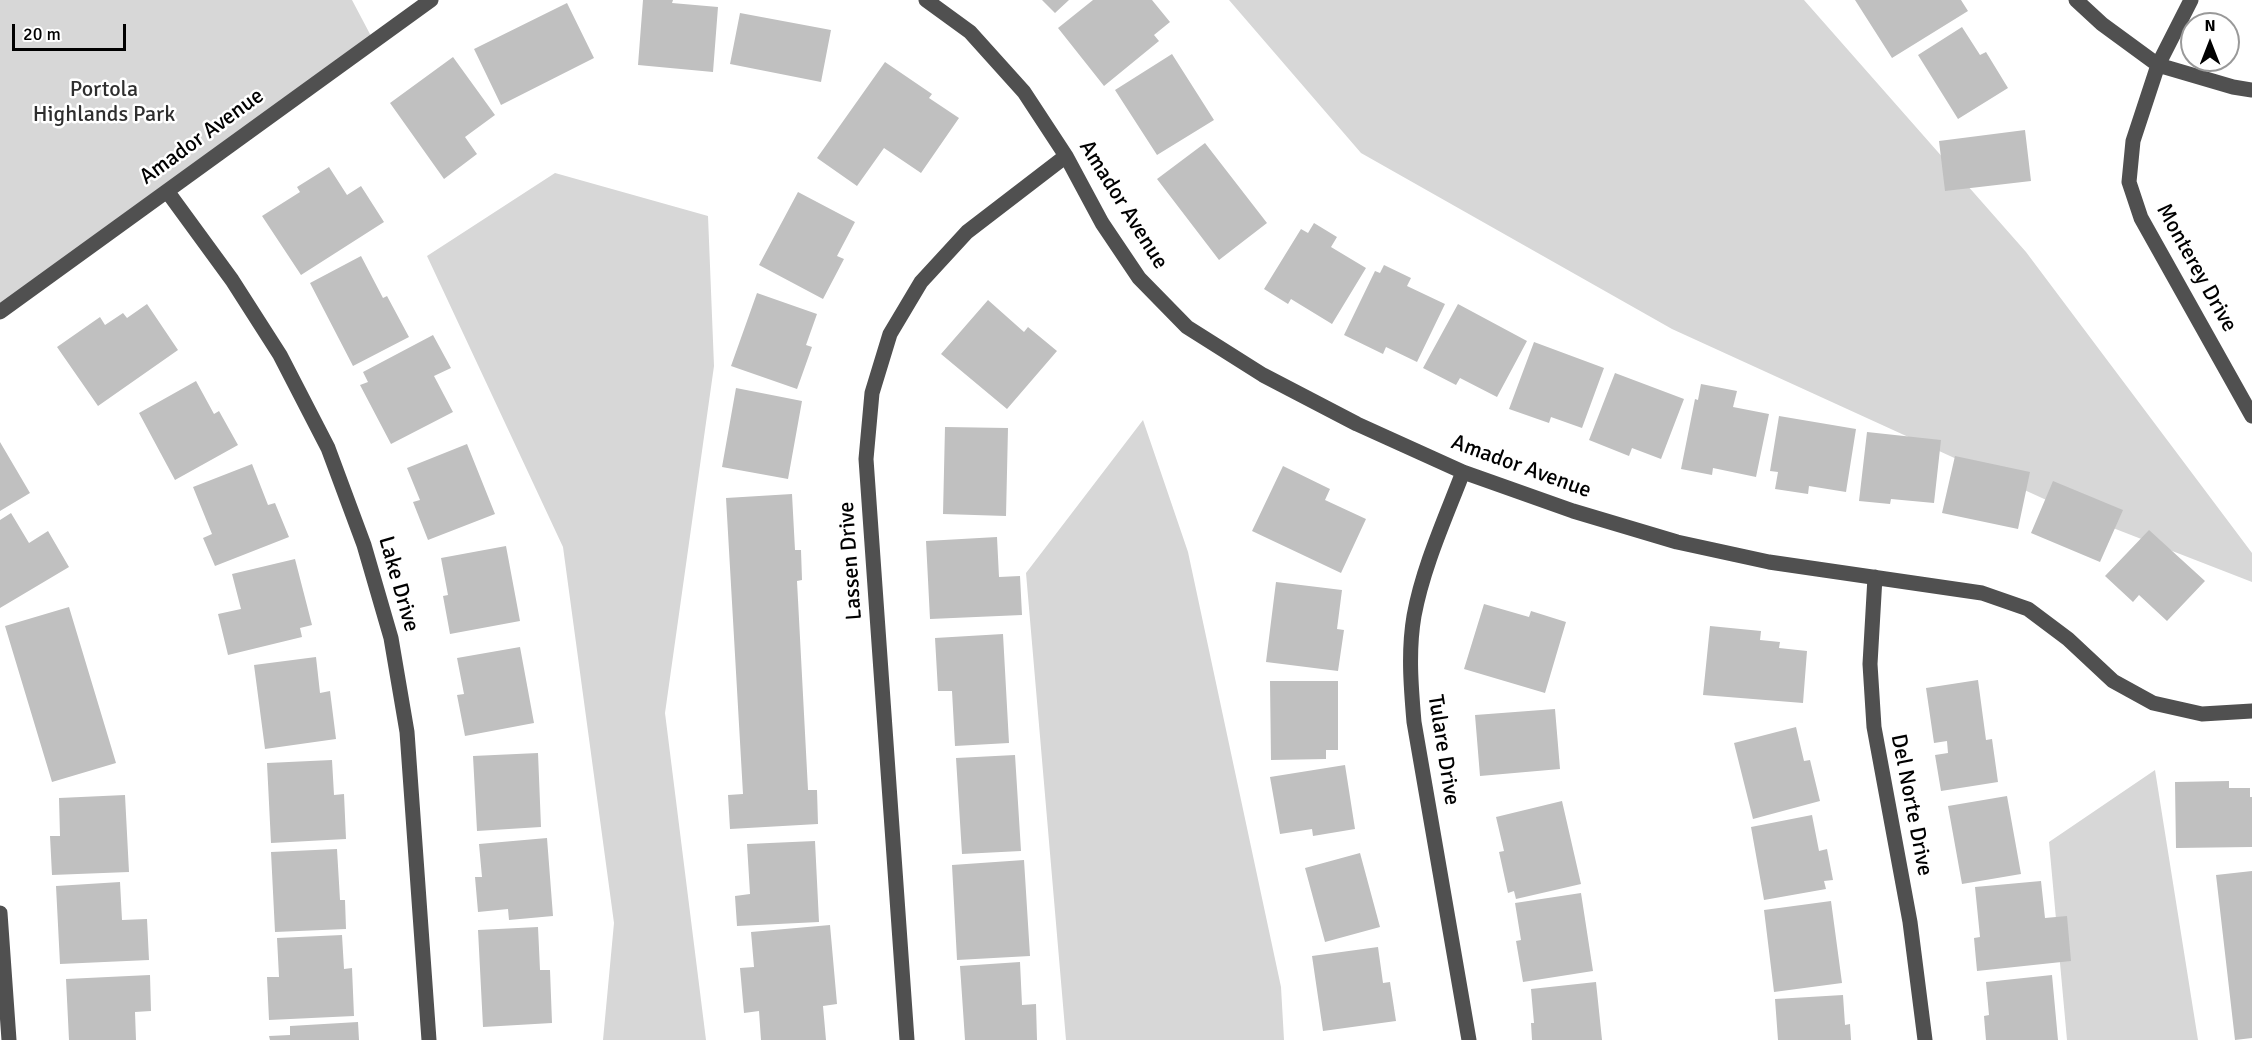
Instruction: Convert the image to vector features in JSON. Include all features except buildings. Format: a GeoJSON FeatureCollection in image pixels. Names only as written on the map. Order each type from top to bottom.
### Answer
{"type":"FeatureCollection","features":[{"type":"Feature","properties":{"kind":"street","name":"Amador Avenue"},"geometry":{"type":"LineString","coordinates":[[0,312],[431,0]]}},
{"type":"Feature","properties":{"kind":"street","name":"Amador Avenue"},"geometry":{"type":"LineString","coordinates":[[926,0],[970,32],[1024,92],[1066,156],[1102,224],[1139,278],[1187,327],[1263,375],[1358,424],[1463,472],[1573,511],[1677,542],[1769,562],[1982,593],[2028,609],[2068,639],[2113,681],[2153,704],[2202,714],[2252,711]]}},
{"type":"Feature","properties":{"kind":"street"},"geometry":{"type":"LineString","coordinates":[[2076,0],[2102,24],[2158,65],[2233,87],[2252,90]]}},
{"type":"Feature","properties":{"kind":"street","name":"Monterey Drive"},"geometry":{"type":"LineString","coordinates":[[2191,0],[2158,65],[2133,141],[2129,182],[2141,218],[2252,416]]}},
{"type":"Feature","properties":{"kind":"street","name":"Lassen Drive"},"geometry":{"type":"LineString","coordinates":[[907,1040],[866,459],[872,393],[890,334],[921,282],[967,232],[1066,156]]}},
{"type":"Feature","properties":{"kind":"street","name":"Lake Drive"},"geometry":{"type":"LineString","coordinates":[[167,190],[232,280],[280,355],[328,448],[364,545],[391,638],[407,732],[429,1040]]}},
{"type":"Feature","properties":{"kind":"street","name":"Tulare Drive"},"geometry":{"type":"LineString","coordinates":[[1463,472],[1427,566],[1414,616],[1410,670],[1414,722],[1469,1040]]}},
{"type":"Feature","properties":{"kind":"street","name":"Del Norte Drive"},"geometry":{"type":"LineString","coordinates":[[1875,577],[1870,664],[1874,728],[1910,922],[1925,1040]]}},
{"type":"Feature","properties":{"kind":"street"},"geometry":{"type":"LineString","coordinates":[[0,913],[9,1040]]}},
{"type":"Feature","properties":{"kind":"green space","name":"Portola Highlands Park"},"geometry":{"type":"Polygon","coordinates":[[[0,0],[352,0],[371,36],[0,306],[0,0]]]}},
{"type":"Feature","properties":{"kind":"green space"},"geometry":{"type":"Polygon","coordinates":[[[1229,0],[1804,0],[2026,252],[2252,553],[2252,582],[2077,514],[1672,329],[1361,153],[1229,0]]]}},
{"type":"Feature","properties":{"kind":"green space"},"geometry":{"type":"Polygon","coordinates":[[[555,173],[708,216],[714,366],[665,713],[706,1040],[603,1040],[614,923],[563,547],[427,256],[555,173]]]}},
{"type":"Feature","properties":{"kind":"green space"},"geometry":{"type":"Polygon","coordinates":[[[1143,420],[1188,552],[1281,987],[1284,1040],[1066,1040],[1026,573],[1143,420]]]}},
{"type":"Feature","properties":{"kind":"green space"},"geometry":{"type":"Polygon","coordinates":[[[2155,770],[2198,1040],[2067,1040],[2049,842],[2155,770]]]}}]}
